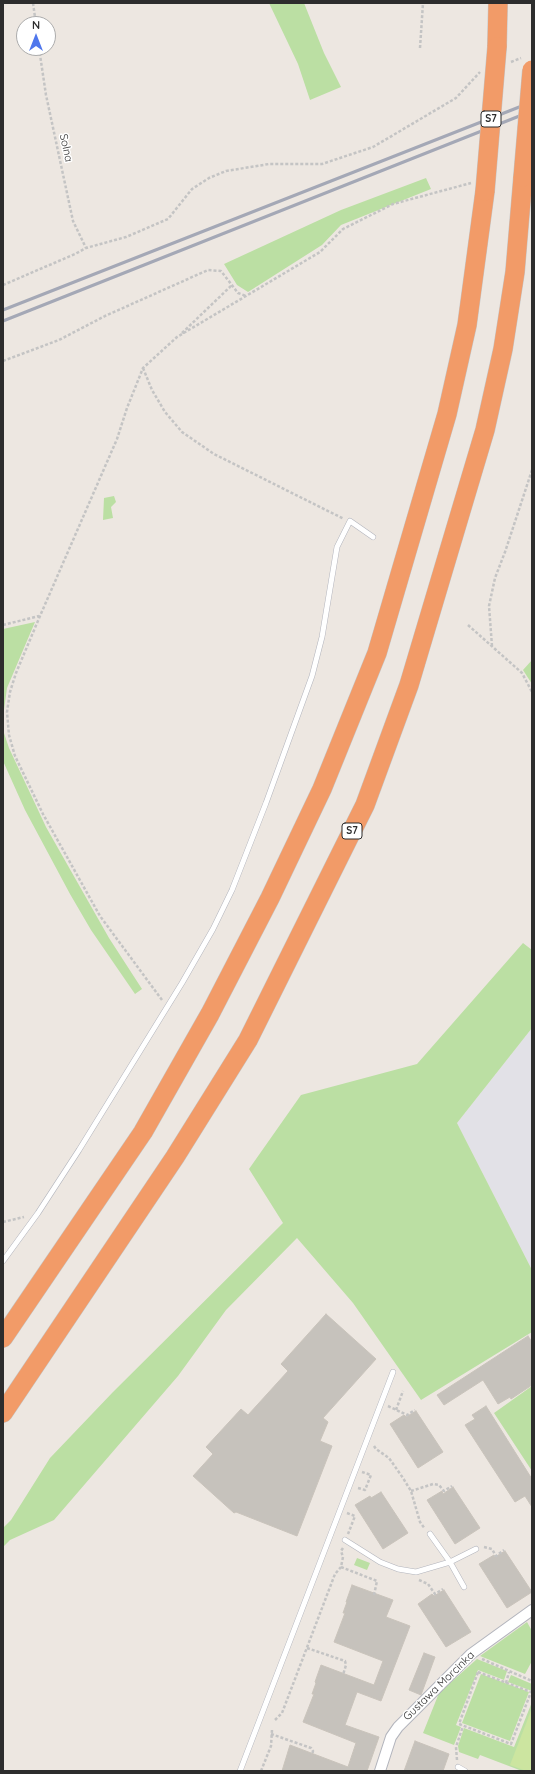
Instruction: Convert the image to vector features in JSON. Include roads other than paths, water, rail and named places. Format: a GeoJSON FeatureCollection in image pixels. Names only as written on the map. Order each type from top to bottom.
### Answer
{"type":"FeatureCollection","features":[{"type":"Feature","properties":{"kind":"highway","name":"S7"},"geometry":{"type":"LineString","coordinates":[[3,1338],[143,1132],[210,1014],[270,898],[322,789],[377,653],[447,414],[466,325],[480,186],[497,47],[498,3]]}},
{"type":"Feature","properties":{"kind":"highway","name":"S7"},"geometry":{"type":"LineString","coordinates":[[3,1413],[175,1157],[248,1040],[364,805],[409,685],[485,430],[503,349],[513,280],[532,70]]}},
{"type":"Feature","properties":{"kind":"street","name":"Gustawa Morcinka"},"geometry":{"type":"LineString","coordinates":[[380,1771],[392,1737],[398,1727],[471,1654],[532,1610]]}},
{"type":"Feature","properties":{"kind":"lane"},"geometry":{"type":"LineString","coordinates":[[3,1261],[38,1213],[168,1007],[219,916],[232,890],[266,803],[312,676],[322,637],[337,547],[350,522],[373,537]]}},
{"type":"Feature","properties":{"kind":"lane"},"geometry":{"type":"LineString","coordinates":[[240,1771],[393,1372]]}},
{"type":"Feature","properties":{"kind":"lane"},"geometry":{"type":"LineString","coordinates":[[430,1534],[450,1562],[464,1587]]}},
{"type":"Feature","properties":{"kind":"lane"},"geometry":{"type":"LineString","coordinates":[[346,1540],[380,1562],[398,1569],[416,1572],[450,1562],[476,1549]]}},
{"type":"Feature","properties":{"kind":"lane"},"geometry":{"type":"LineString","coordinates":[[458,1767],[465,1771]]}},
{"type":"Feature","properties":{"kind":"railway"},"geometry":{"type":"LineString","coordinates":[[3,310],[532,102]]}},
{"type":"Feature","properties":{"kind":"railway"},"geometry":{"type":"LineString","coordinates":[[3,321],[532,111]]}}]}
